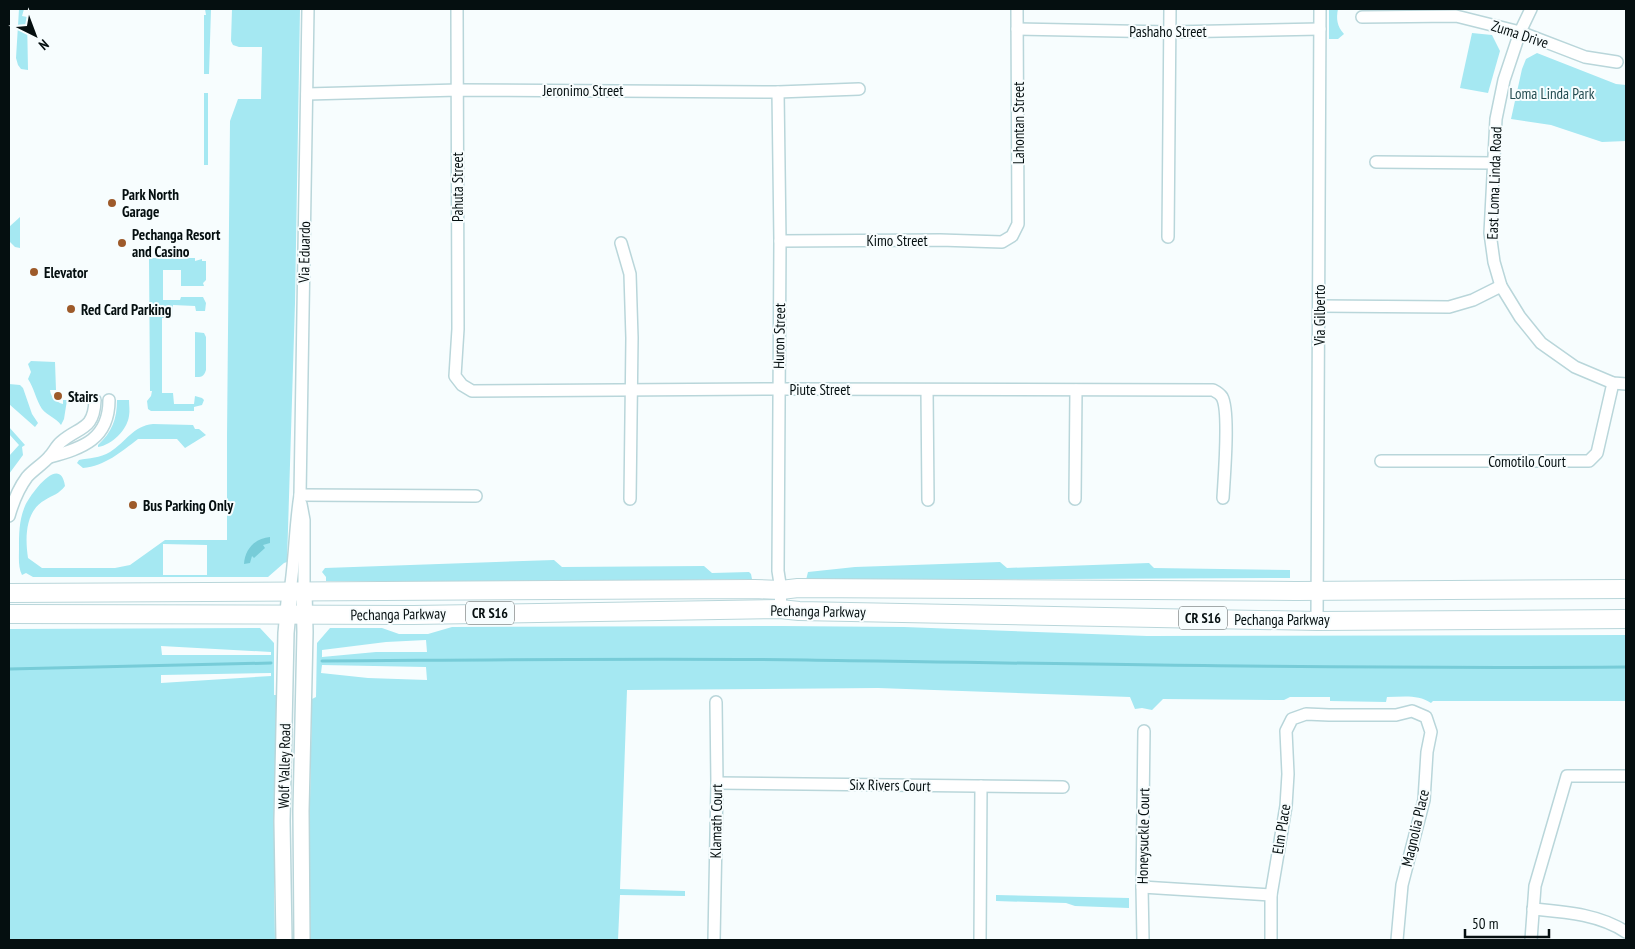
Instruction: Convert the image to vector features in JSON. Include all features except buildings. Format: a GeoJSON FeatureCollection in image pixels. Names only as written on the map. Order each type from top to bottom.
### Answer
{"type":"FeatureCollection","features":[{"type":"Feature","properties":{"kind":"main road","name":"Pechanga Parkway"},"geometry":{"type":"LineString","coordinates":[[9,593],[754,588],[781,590],[808,588],[1626,589]]}},
{"type":"Feature","properties":{"kind":"main road","name":"Wolf Valley Road"},"geometry":{"type":"LineString","coordinates":[[284,940],[282,821],[284,754],[297,591]]}},
{"type":"Feature","properties":{"kind":"main road","name":"Pechanga Parkway"},"geometry":{"type":"LineString","coordinates":[[9,614],[412,615],[780,609],[809,612],[1317,621],[1626,619]]}},
{"type":"Feature","properties":{"kind":"main road","name":"Wolf Valley Road"},"geometry":{"type":"LineString","coordinates":[[296,615],[302,940]]}},
{"type":"Feature","properties":{"kind":"main road"},"geometry":{"type":"LineString","coordinates":[[284,754],[292,767],[292,806],[294,810],[301,811]]}},
{"type":"Feature","properties":{"kind":"main road"},"geometry":{"type":"LineString","coordinates":[[282,821],[287,822],[291,827],[292,869],[300,880]]}},
{"type":"Feature","properties":{"kind":"street","name":"Via Eduardo"},"geometry":{"type":"LineString","coordinates":[[297,591],[293,574],[296,522],[300,495],[308,9]]}},
{"type":"Feature","properties":{"kind":"street","name":"Pahuta Street"},"geometry":{"type":"LineString","coordinates":[[455,366],[458,329],[457,9]]}},
{"type":"Feature","properties":{"kind":"street","name":"Lahontan Street"},"geometry":{"type":"LineString","coordinates":[[1012,236],[1018,224],[1017,9]]}},
{"type":"Feature","properties":{"kind":"street"},"geometry":{"type":"LineString","coordinates":[[1168,237],[1170,9]]}},
{"type":"Feature","properties":{"kind":"street","name":"Via Gilberto"},"geometry":{"type":"LineString","coordinates":[[1317,621],[1320,9]]}},
{"type":"Feature","properties":{"kind":"street","name":"East Loma Linda Road"},"geometry":{"type":"LineString","coordinates":[[1531,9],[1520,32],[1504,80],[1496,119],[1492,163],[1490,233],[1501,286],[1520,317],[1542,343],[1575,367],[1613,383],[1626,384]]}},
{"type":"Feature","properties":{"kind":"street","name":"Zuma Drive"},"geometry":{"type":"LineString","coordinates":[[1362,17],[1456,16],[1520,32],[1585,57],[1617,62]]}},
{"type":"Feature","properties":{"kind":"street","name":"Pashaho Street"},"geometry":{"type":"LineString","coordinates":[[1017,29],[1170,32],[1320,29]]}},
{"type":"Feature","properties":{"kind":"street","name":"Jeronimo Street"},"geometry":{"type":"LineString","coordinates":[[307,94],[458,90],[778,92],[859,89]]}},
{"type":"Feature","properties":{"kind":"street","name":"Huron Street"},"geometry":{"type":"LineString","coordinates":[[778,92],[780,241],[778,571],[781,590],[780,609]]}},
{"type":"Feature","properties":{"kind":"street"},"geometry":{"type":"LineString","coordinates":[[1376,162],[1492,163]]}},
{"type":"Feature","properties":{"kind":"street","name":"Kimo Street"},"geometry":{"type":"LineString","coordinates":[[780,241],[940,240],[1002,242],[1012,236]]}},
{"type":"Feature","properties":{"kind":"street"},"geometry":{"type":"LineString","coordinates":[[621,243],[630,274],[632,338],[630,499]]}},
{"type":"Feature","properties":{"kind":"street"},"geometry":{"type":"LineString","coordinates":[[1319,306],[1449,307],[1473,300],[1501,286]]}},
{"type":"Feature","properties":{"kind":"street","name":"Piute Street"},"geometry":{"type":"LineString","coordinates":[[455,366],[455,376],[462,385],[472,391],[778,389],[1212,390],[1222,397],[1226,427],[1223,498]]}},
{"type":"Feature","properties":{"kind":"street","name":"Comotilo Court"},"geometry":{"type":"LineString","coordinates":[[1381,460],[1590,461],[1597,454],[1613,383]]}},
{"type":"Feature","properties":{"kind":"street"},"geometry":{"type":"LineString","coordinates":[[927,390],[928,500]]}},
{"type":"Feature","properties":{"kind":"street"},"geometry":{"type":"LineString","coordinates":[[1075,499],[1076,390]]}},
{"type":"Feature","properties":{"kind":"street"},"geometry":{"type":"LineString","coordinates":[[9,516],[14,498],[27,477],[50,457],[61,442],[88,423],[93,414],[95,400]]}},
{"type":"Feature","properties":{"kind":"street"},"geometry":{"type":"LineString","coordinates":[[50,457],[72,451],[95,437],[108,418],[109,400]]}},
{"type":"Feature","properties":{"kind":"street"},"geometry":{"type":"LineString","coordinates":[[300,495],[476,496]]}},
{"type":"Feature","properties":{"kind":"street","name":"Klamath Court"},"geometry":{"type":"LineString","coordinates":[[714,940],[717,783],[716,702]]}},
{"type":"Feature","properties":{"kind":"street","name":"Magnolia Place"},"geometry":{"type":"LineString","coordinates":[[1292,719],[1306,714],[1329,716],[1396,715],[1412,711],[1426,718],[1431,732],[1427,752],[1424,800],[1402,885],[1397,940]]}},
{"type":"Feature","properties":{"kind":"street","name":"Elm Place"},"geometry":{"type":"LineString","coordinates":[[1270,940],[1271,895],[1286,806],[1288,774],[1286,731],[1292,719]]}},
{"type":"Feature","properties":{"kind":"street","name":"Honeysuckle Court"},"geometry":{"type":"LineString","coordinates":[[1143,940],[1144,732]]}},
{"type":"Feature","properties":{"kind":"street"},"geometry":{"type":"LineString","coordinates":[[1531,940],[1535,886],[1566,776],[1626,776]]}},
{"type":"Feature","properties":{"kind":"street","name":"Six Rivers Court"},"geometry":{"type":"LineString","coordinates":[[717,783],[1063,787]]}},
{"type":"Feature","properties":{"kind":"street"},"geometry":{"type":"LineString","coordinates":[[980,940],[981,786]]}},
{"type":"Feature","properties":{"kind":"street"},"geometry":{"type":"LineString","coordinates":[[1142,887],[1271,895]]}},
{"type":"Feature","properties":{"kind":"street"},"geometry":{"type":"LineString","coordinates":[[1533,909],[1571,912],[1587,916],[1626,932]]}},
{"type":"Feature","properties":{"kind":"green space"},"geometry":{"type":"Polygon","coordinates":[[[19,9],[24,9],[22,16],[27,17],[28,70],[21,69],[16,58],[19,9]]]}},
{"type":"Feature","properties":{"kind":"green space"},"geometry":{"type":"Polygon","coordinates":[[[205,9],[211,9],[209,74],[204,74],[205,9]]]}},
{"type":"Feature","properties":{"kind":"green space"},"geometry":{"type":"Polygon","coordinates":[[[232,9],[300,9],[295,303],[287,562],[268,577],[33,577],[26,573],[22,575],[19,562],[19,537],[23,511],[39,486],[51,475],[57,474],[62,477],[65,486],[58,493],[38,505],[33,511],[27,534],[28,558],[42,568],[115,568],[130,565],[165,540],[227,540],[230,121],[238,99],[261,99],[262,47],[239,47],[233,45],[231,41],[232,9]],[[163,544],[163,575],[207,575],[207,545],[163,544]]]}},
{"type":"Feature","properties":{"kind":"green space"},"geometry":{"type":"Polygon","coordinates":[[[1329,9],[1338,9],[1338,22],[1344,34],[1338,39],[1329,39],[1329,9]]]}},
{"type":"Feature","properties":{"kind":"green space","name":"Loma Linda Park"},"geometry":{"type":"Polygon","coordinates":[[[1472,33],[1492,35],[1500,51],[1488,93],[1460,88],[1472,33]]]}},
{"type":"Feature","properties":{"kind":"green space","name":"Loma Linda Park"},"geometry":{"type":"Polygon","coordinates":[[[1537,53],[1616,84],[1626,85],[1626,141],[1602,142],[1551,125],[1511,119],[1522,69],[1526,59],[1537,53]]]}},
{"type":"Feature","properties":{"kind":"green space"},"geometry":{"type":"Polygon","coordinates":[[[204,93],[208,93],[208,165],[204,165],[204,93]]]}},
{"type":"Feature","properties":{"kind":"green space"},"geometry":{"type":"Polygon","coordinates":[[[20,217],[20,248],[15,247],[9,241],[9,227],[20,217]]]}},
{"type":"Feature","properties":{"kind":"green space"},"geometry":{"type":"Polygon","coordinates":[[[149,258],[195,258],[195,261],[202,259],[202,261],[206,261],[206,280],[203,283],[204,286],[181,286],[181,270],[163,270],[163,300],[180,300],[181,297],[203,297],[206,303],[205,311],[196,311],[195,306],[173,305],[172,318],[162,318],[162,393],[173,393],[174,404],[194,404],[195,396],[202,398],[204,400],[202,405],[194,407],[194,411],[151,411],[148,409],[147,401],[152,391],[150,391],[149,258]]]}},
{"type":"Feature","properties":{"kind":"green space"},"geometry":{"type":"Polygon","coordinates":[[[195,332],[204,333],[206,337],[206,370],[199,377],[195,377],[195,332]]]}},
{"type":"Feature","properties":{"kind":"green space"},"geometry":{"type":"Polygon","coordinates":[[[31,361],[55,362],[56,390],[50,390],[51,395],[63,404],[63,400],[67,400],[64,419],[61,425],[42,409],[38,402],[28,379],[31,372],[28,364],[31,361]]]}},
{"type":"Feature","properties":{"kind":"green space"},"geometry":{"type":"Polygon","coordinates":[[[9,384],[20,385],[23,388],[32,414],[38,423],[35,427],[9,404],[9,384]]]}},
{"type":"Feature","properties":{"kind":"green space"},"geometry":{"type":"Polygon","coordinates":[[[117,400],[129,400],[128,421],[118,436],[103,446],[98,447],[113,425],[117,400]]]}},
{"type":"Feature","properties":{"kind":"green space"},"geometry":{"type":"Polygon","coordinates":[[[146,425],[193,425],[195,429],[199,429],[206,435],[185,448],[177,439],[138,439],[112,458],[91,467],[83,468],[77,463],[79,460],[106,454],[116,448],[135,431],[146,425]]]}},
{"type":"Feature","properties":{"kind":"green space"},"geometry":{"type":"Polygon","coordinates":[[[9,427],[25,445],[22,447],[23,455],[9,474],[9,456],[19,445],[9,434],[9,427]]]}},
{"type":"Feature","properties":{"kind":"green space"},"geometry":{"type":"Polygon","coordinates":[[[554,560],[562,567],[704,566],[712,573],[749,572],[752,579],[326,581],[326,577],[322,572],[325,568],[554,560]]]}},
{"type":"Feature","properties":{"kind":"green space"},"geometry":{"type":"Polygon","coordinates":[[[1000,562],[1007,568],[1149,563],[1154,568],[1290,570],[1290,578],[806,580],[808,572],[855,567],[1000,562]]]}},
{"type":"Feature","properties":{"kind":"green space"},"geometry":{"type":"Polygon","coordinates":[[[452,627],[904,627],[1147,636],[1626,635],[1626,701],[1433,701],[1431,703],[1415,697],[1387,697],[1386,702],[1330,701],[1330,697],[1290,697],[1284,700],[1163,699],[1152,710],[1135,709],[1130,697],[878,688],[627,690],[620,889],[685,891],[685,896],[620,895],[618,940],[310,940],[309,851],[312,699],[316,697],[317,643],[330,628],[382,628],[399,634],[428,634],[452,627]],[[426,640],[386,642],[322,650],[322,657],[376,652],[427,652],[426,640]],[[322,665],[321,673],[368,678],[427,680],[426,667],[322,665]]]}},
{"type":"Feature","properties":{"kind":"green space"},"geometry":{"type":"Polygon","coordinates":[[[260,628],[274,643],[274,695],[278,695],[274,885],[275,940],[9,940],[9,629],[260,628]],[[161,646],[162,655],[271,655],[271,652],[161,646]],[[271,673],[161,675],[161,683],[271,676],[271,673]]]}},
{"type":"Feature","properties":{"kind":"green space"},"geometry":{"type":"Polygon","coordinates":[[[996,895],[1129,898],[1129,908],[1075,906],[1066,903],[996,901],[996,895]]]}},
{"type":"Feature","properties":{"kind":"shaded area"},"geometry":{"type":"Polygon","coordinates":[[[270,537],[270,543],[263,545],[265,548],[254,558],[252,556],[250,563],[244,564],[247,553],[252,545],[260,539],[270,537]]]}},
{"type":"Feature","properties":{"kind":"waterway"},"geometry":{"type":"LineString","coordinates":[[322,661],[746,659],[1319,667],[1626,667]]}},
{"type":"Feature","properties":{"kind":"waterway"},"geometry":{"type":"LineString","coordinates":[[9,669],[271,663]]}},
{"type":"Feature","properties":{"kind":"place","name":"Park North Garage"},"geometry":{"type":"Point","coordinates":[112,203]}},
{"type":"Feature","properties":{"kind":"place","name":"Pechanga Resort and Casino"},"geometry":{"type":"Point","coordinates":[122,243]}},
{"type":"Feature","properties":{"kind":"place","name":"Elevator"},"geometry":{"type":"Point","coordinates":[34,272]}},
{"type":"Feature","properties":{"kind":"place","name":"Red Card Parking"},"geometry":{"type":"Point","coordinates":[71,309]}},
{"type":"Feature","properties":{"kind":"place","name":"Stairs"},"geometry":{"type":"Point","coordinates":[58,396]}},
{"type":"Feature","properties":{"kind":"place","name":"Bus Parking Only"},"geometry":{"type":"Point","coordinates":[133,505]}}]}
